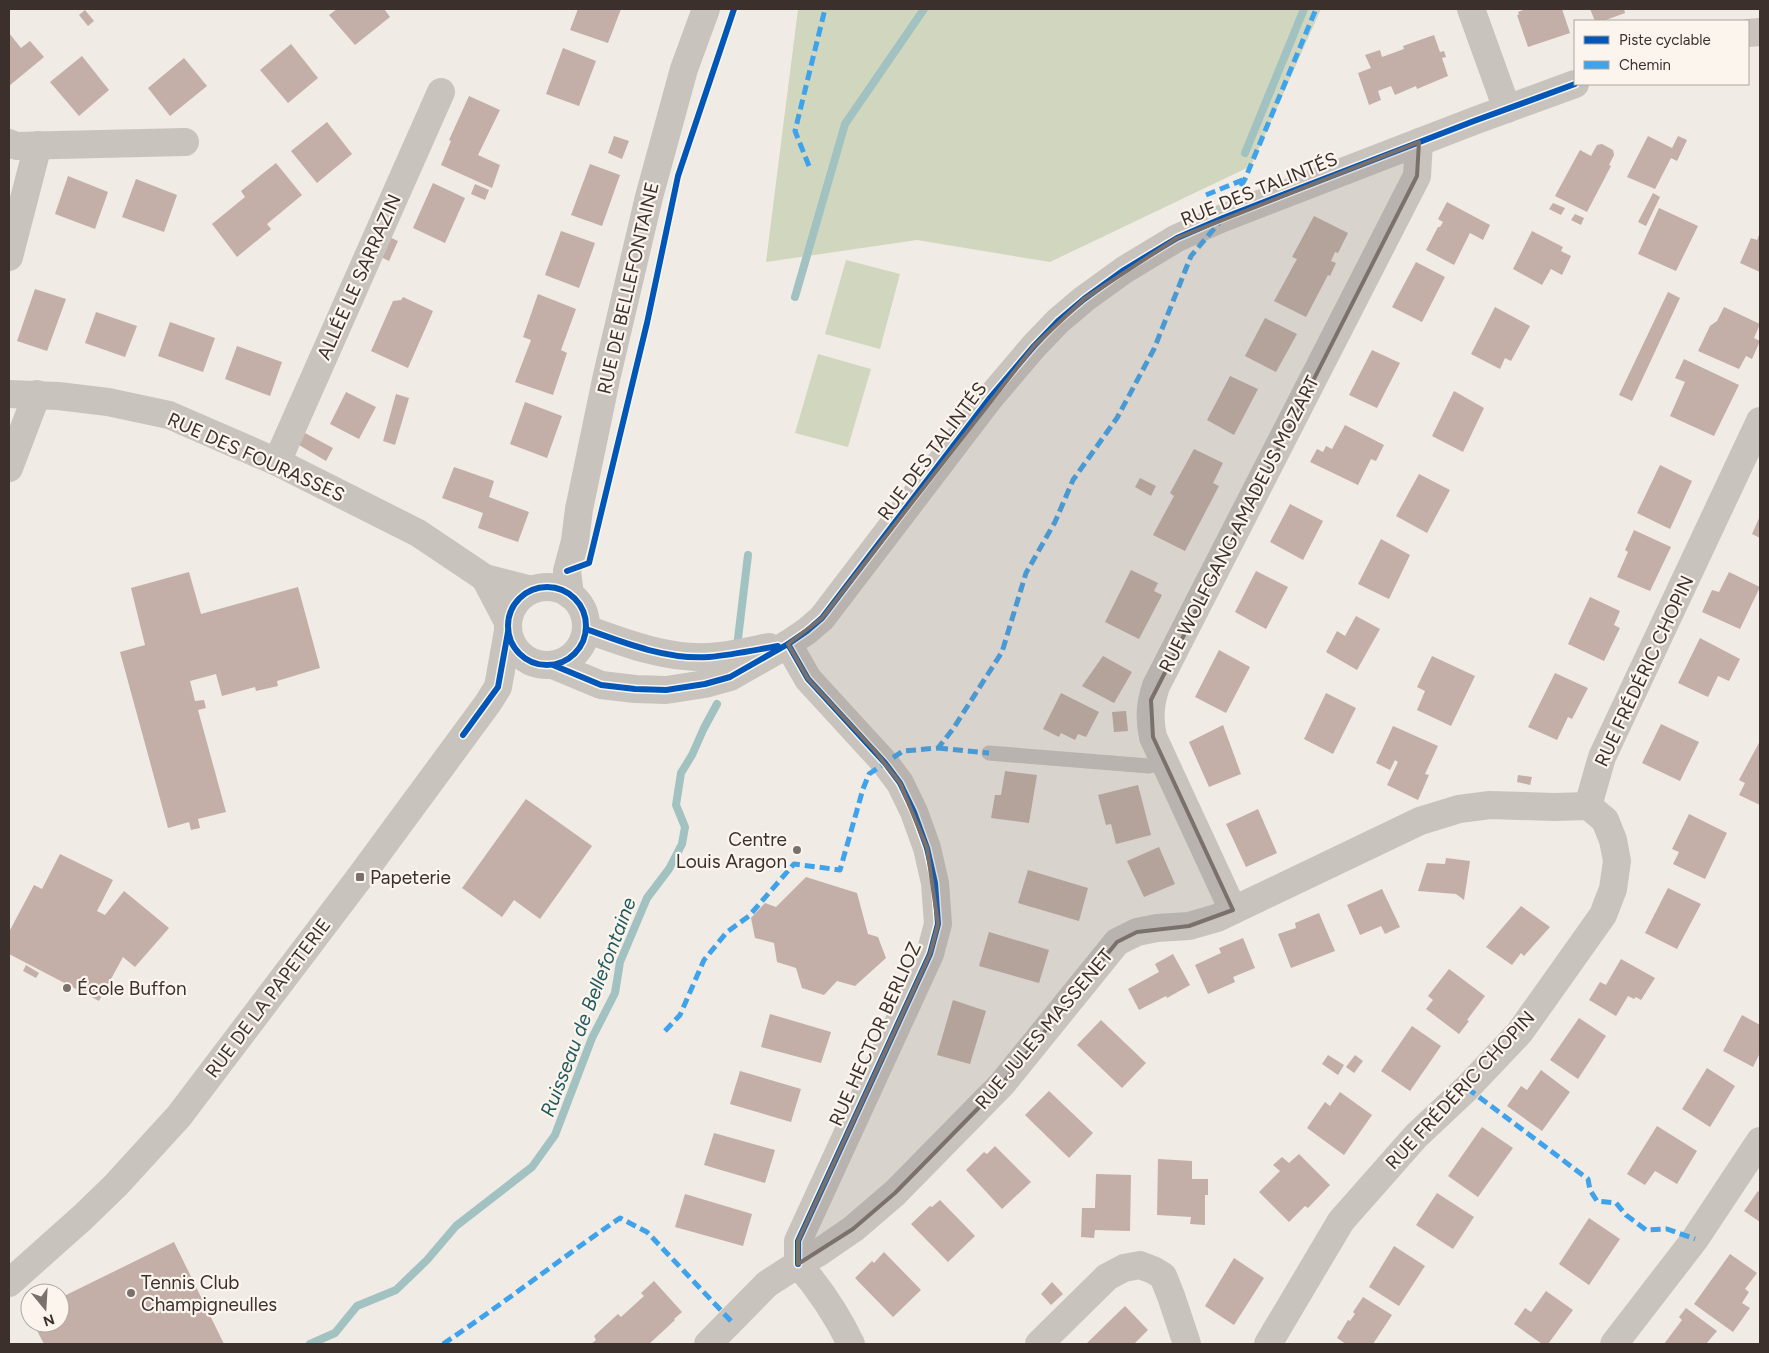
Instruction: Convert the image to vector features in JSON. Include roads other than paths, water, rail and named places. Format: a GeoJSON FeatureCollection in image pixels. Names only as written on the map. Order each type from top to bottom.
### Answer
{"type":"FeatureCollection","features":[{"type":"Feature","properties":{"kind":"street","name":"RUE DE BELLEFONTAINE"},"geometry":{"type":"LineString","coordinates":[[569,583],[579,509],[607,375],[649,197],[684,69],[706,9]]}},
{"type":"Feature","properties":{"kind":"street"},"geometry":{"type":"LineString","coordinates":[[1471,9],[1506,109]]}},
{"type":"Feature","properties":{"kind":"street","name":"RUE DES TALINTÉS"},"geometry":{"type":"LineString","coordinates":[[546,665],[601,685],[635,689],[666,690],[705,684],[730,677],[788,644],[822,618],[989,400],[1034,346],[1058,321],[1084,299],[1124,270],[1177,238],[1223,218],[1574,84]]}},
{"type":"Feature","properties":{"kind":"street","name":"ALLÉE LE SARRAZIN"},"geometry":{"type":"LineString","coordinates":[[277,462],[441,92]]}},
{"type":"Feature","properties":{"kind":"street"},"geometry":{"type":"LineString","coordinates":[[9,143],[16,146],[185,142]]}},
{"type":"Feature","properties":{"kind":"street","name":"RUE WOLFGANG AMADEUS MOZART"},"geometry":{"type":"LineString","coordinates":[[1232,910],[1153,737],[1150,724],[1151,700],[1156,686],[1417,176],[1419,142]]}},
{"type":"Feature","properties":{"kind":"street"},"geometry":{"type":"LineString","coordinates":[[9,257],[38,145]]}},
{"type":"Feature","properties":{"kind":"street","name":"RUE DES FOURASSES"},"geometry":{"type":"LineString","coordinates":[[9,394],[37,394],[108,402],[169,416],[277,462],[418,533],[485,578]]}},
{"type":"Feature","properties":{"kind":"street"},"geometry":{"type":"LineString","coordinates":[[9,468],[37,394]]}},
{"type":"Feature","properties":{"kind":"street","name":"RUE FRÉDÉRIC CHOPIN"},"geometry":{"type":"LineString","coordinates":[[1268,1344],[1341,1222],[1416,1136],[1467,1088],[1520,1032],[1602,915],[1614,889],[1617,861],[1613,840],[1605,820],[1588,806],[1602,757],[1760,421]]}},
{"type":"Feature","properties":{"kind":"street"},"geometry":{"type":"LineString","coordinates":[[485,578],[537,589]]}},
{"type":"Feature","properties":{"kind":"street"},"geometry":{"type":"LineString","coordinates":[[485,578],[508,626],[511,642],[518,653],[527,660],[546,665],[566,660],[576,653],[586,629],[584,616],[569,583],[537,589],[516,602],[510,612],[508,626]]}},
{"type":"Feature","properties":{"kind":"street","name":"RUE DE LA PAPETERIE"},"geometry":{"type":"LineString","coordinates":[[9,1283],[116,1185],[179,1116],[354,885],[498,687],[508,626]]}},
{"type":"Feature","properties":{"kind":"street","name":"RUE DES TALINTÉS"},"geometry":{"type":"LineString","coordinates":[[586,629],[641,649],[694,657],[726,655],[788,644]]}},
{"type":"Feature","properties":{"kind":"street","name":"RUE HECTOR BERLIOZ"},"geometry":{"type":"LineString","coordinates":[[788,644],[808,679],[874,750],[900,784],[914,812],[927,848],[935,883],[938,924],[930,954],[798,1241],[798,1264]]}},
{"type":"Feature","properties":{"kind":"street","name":"RUE DE LA PAPETERIE"},"geometry":{"type":"LineString","coordinates":[[498,687],[546,665]]}},
{"type":"Feature","properties":{"kind":"street","name":"RUE JULES MASSENET"},"geometry":{"type":"LineString","coordinates":[[798,1264],[853,1229],[895,1193],[1002,1084],[1117,942],[1137,932],[1157,928],[1189,926],[1217,918],[1420,821],[1459,808],[1490,805],[1588,806]]}},
{"type":"Feature","properties":{"kind":"street"},"geometry":{"type":"LineString","coordinates":[[1614,1344],[1695,1239],[1760,1141]]}},
{"type":"Feature","properties":{"kind":"street"},"geometry":{"type":"LineString","coordinates":[[708,1344],[767,1284],[798,1264],[817,1286],[838,1317],[852,1344]]}},
{"type":"Feature","properties":{"kind":"street"},"geometry":{"type":"LineString","coordinates":[[1039,1344],[1107,1277],[1124,1268],[1140,1265],[1163,1276],[1187,1344]]}},
{"type":"Feature","properties":{"kind":"lane"},"geometry":{"type":"LineString","coordinates":[[989,753],[1150,766],[1164,762]]}},
{"type":"Feature","properties":{"kind":"waterway","name":"Ruisseau de Bellefontaine"},"geometry":{"type":"LineString","coordinates":[[795,297],[845,124],[924,9]]}},
{"type":"Feature","properties":{"kind":"waterway","name":"Ruisseau de Bellefontaine"},"geometry":{"type":"LineString","coordinates":[[1245,153],[1304,9]]}},
{"type":"Feature","properties":{"kind":"waterway","name":"Ruisseau de Bellefontaine"},"geometry":{"type":"LineString","coordinates":[[737,647],[748,555]]}},
{"type":"Feature","properties":{"kind":"waterway","name":"Ruisseau de Bellefontaine"},"geometry":{"type":"LineString","coordinates":[[310,1344],[335,1333],[357,1306],[396,1290],[427,1260],[456,1226],[532,1167],[555,1135],[592,1038],[615,993],[620,962],[647,898],[669,869],[682,844],[685,827],[676,805],[681,773],[717,704]]}},
{"type":"Feature","properties":{"kind":"place","name":"Centre Louis Aragon"},"geometry":{"type":"Point","coordinates":[797,850]}},
{"type":"Feature","properties":{"kind":"place","name":"Papeterie"},"geometry":{"type":"Point","coordinates":[360,877]}},
{"type":"Feature","properties":{"kind":"place","name":"École Buffon"},"geometry":{"type":"Point","coordinates":[67,988]}},
{"type":"Feature","properties":{"kind":"place","name":"Tennis Club Champigneulles"},"geometry":{"type":"Point","coordinates":[131,1293]}}]}
